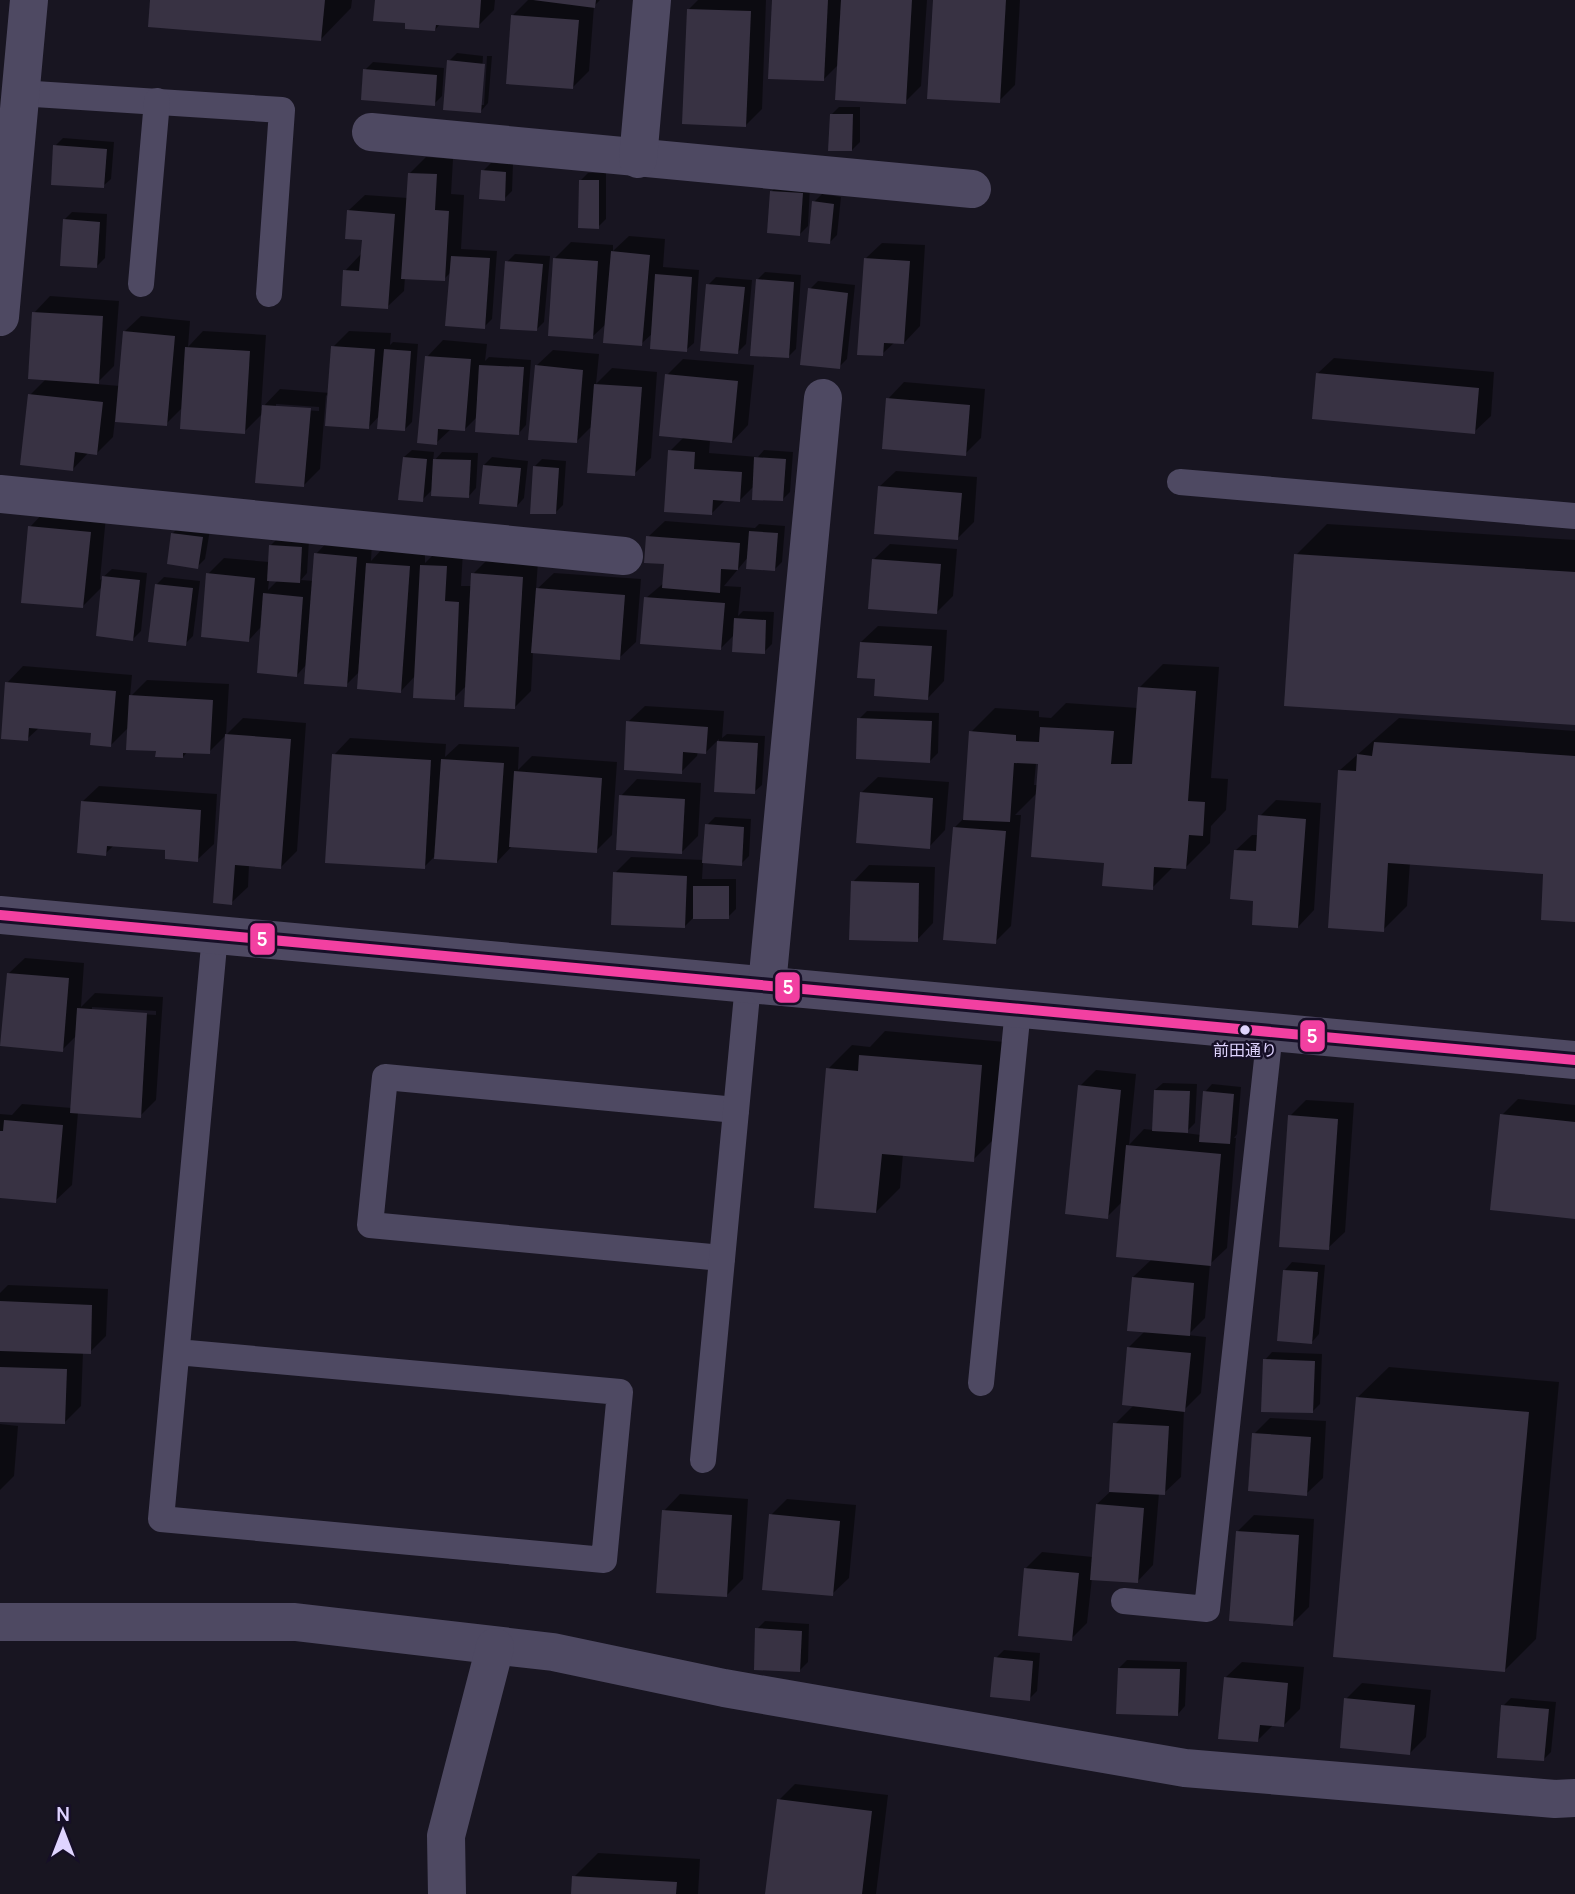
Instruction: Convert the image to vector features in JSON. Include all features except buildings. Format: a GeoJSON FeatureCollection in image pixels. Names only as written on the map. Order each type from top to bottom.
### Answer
{"type":"FeatureCollection","features":[{"type":"Feature","properties":{"kind":"street"},"geometry":{"type":"LineString","coordinates":[[0,317],[10,92],[29,0]]}},
{"type":"Feature","properties":{"kind":"street"},"geometry":{"type":"LineString","coordinates":[[639,159],[652,0]]}},
{"type":"Feature","properties":{"kind":"street"},"geometry":{"type":"LineString","coordinates":[[371,132],[972,189]]}},
{"type":"Feature","properties":{"kind":"street"},"geometry":{"type":"LineString","coordinates":[[758,985],[823,398]]}},
{"type":"Feature","properties":{"kind":"street"},"geometry":{"type":"LineString","coordinates":[[0,494],[624,556]]}},
{"type":"Feature","properties":{"kind":"street"},"geometry":{"type":"LineString","coordinates":[[0,915],[1575,1060]]}},
{"type":"Feature","properties":{"kind":"street"},"geometry":{"type":"LineString","coordinates":[[0,1622],[295,1622],[552,1652],[724,1688],[1185,1768],[1555,1799],[1575,1798]]}},
{"type":"Feature","properties":{"kind":"street"},"geometry":{"type":"LineString","coordinates":[[446,1894],[446,1836],[495,1647]]}},
{"type":"Feature","properties":{"kind":"lane"},"geometry":{"type":"LineString","coordinates":[[10,92],[282,110],[269,293]]}},
{"type":"Feature","properties":{"kind":"lane"},"geometry":{"type":"LineString","coordinates":[[141,284],[157,102]]}},
{"type":"Feature","properties":{"kind":"lane"},"geometry":{"type":"LineString","coordinates":[[1180,482],[1575,516]]}},
{"type":"Feature","properties":{"kind":"lane"},"geometry":{"type":"LineString","coordinates":[[177,1352],[620,1392],[604,1560],[161,1518],[215,934]]}},
{"type":"Feature","properties":{"kind":"lane"},"geometry":{"type":"LineString","coordinates":[[703,1460],[736,1110],[758,985]]}},
{"type":"Feature","properties":{"kind":"lane"},"geometry":{"type":"LineString","coordinates":[[981,1384],[1018,1009]]}},
{"type":"Feature","properties":{"kind":"lane"},"geometry":{"type":"LineString","coordinates":[[1124,1601],[1207,1609],[1270,1032]]}},
{"type":"Feature","properties":{"kind":"lane"},"geometry":{"type":"LineString","coordinates":[[722,1258],[370,1225],[385,1077],[736,1110]]}},
{"type":"Feature","properties":{"kind":"transit line","name":"5"},"geometry":{"type":"LineString","coordinates":[[0,915],[1575,1060]]}},
{"type":"Feature","properties":{"kind":"place","name":"前田通り"},"geometry":{"type":"Point","coordinates":[1245,1030]}}]}
